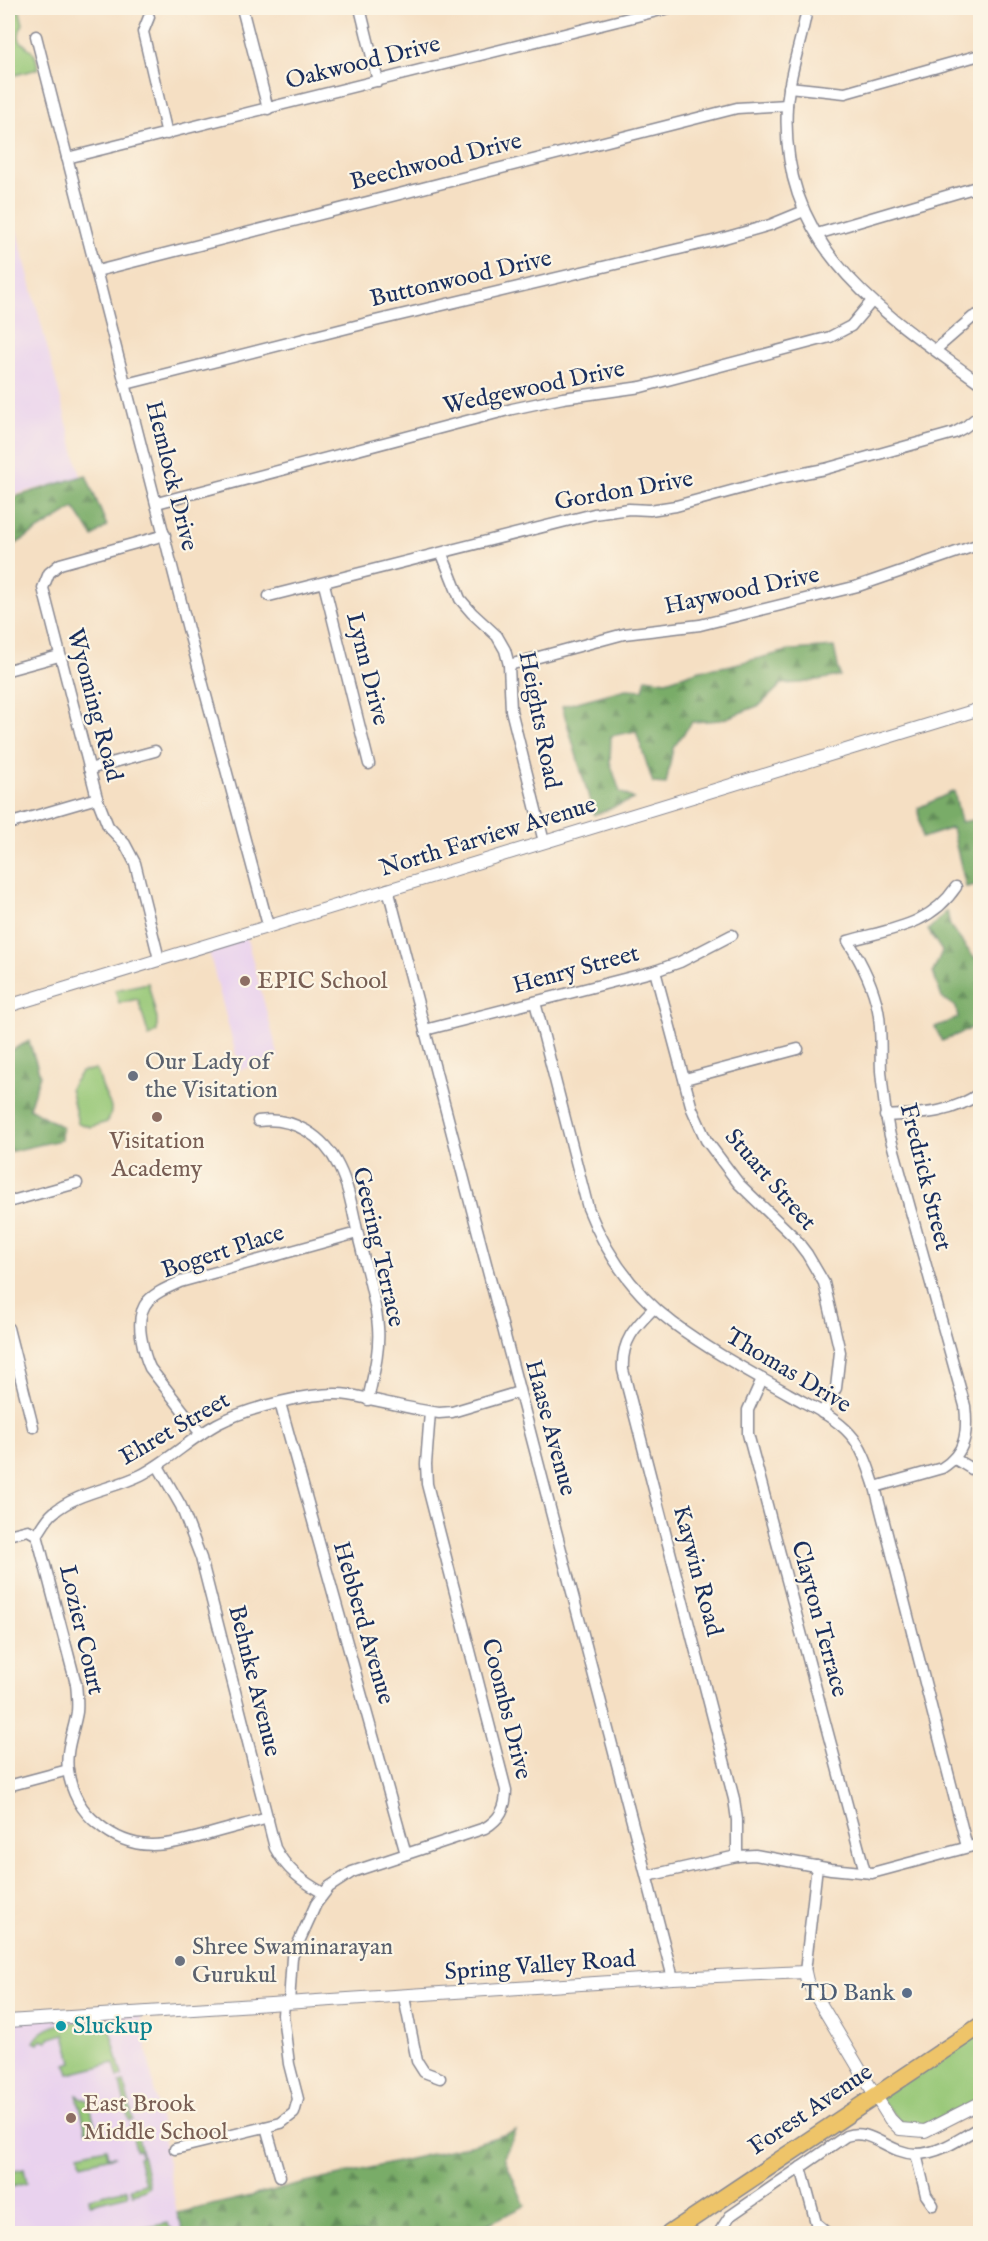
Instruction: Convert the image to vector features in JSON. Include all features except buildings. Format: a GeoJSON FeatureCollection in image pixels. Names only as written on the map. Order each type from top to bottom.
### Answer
{"type":"FeatureCollection","features":[{"type":"Feature","properties":{"kind":"main road","name":"Forest Avenue"},"geometry":{"type":"LineString","coordinates":[[669,2234],[981,2025]]}},
{"type":"Feature","properties":{"kind":"street"},"geometry":{"type":"LineString","coordinates":[[242,8],[268,109]]}},
{"type":"Feature","properties":{"kind":"street"},"geometry":{"type":"LineString","coordinates":[[360,8],[378,81]]}},
{"type":"Feature","properties":{"kind":"street","name":"Oakwood Drive"},"geometry":{"type":"LineString","coordinates":[[67,158],[669,8]]}},
{"type":"Feature","properties":{"kind":"street"},"geometry":{"type":"LineString","coordinates":[[807,8],[787,105],[789,162],[804,211],[817,234],[854,283],[872,301],[894,321],[981,383]]}},
{"type":"Feature","properties":{"kind":"street"},"geometry":{"type":"LineString","coordinates":[[149,17],[143,32],[166,134]]}},
{"type":"Feature","properties":{"kind":"street","name":"Hemlock Drive"},"geometry":{"type":"LineString","coordinates":[[36,36],[268,925]]}},
{"type":"Feature","properties":{"kind":"street"},"geometry":{"type":"LineString","coordinates":[[789,87],[845,93],[981,55]]}},
{"type":"Feature","properties":{"kind":"street","name":"Beechwood Drive"},"geometry":{"type":"LineString","coordinates":[[97,271],[737,108],[787,105]]}},
{"type":"Feature","properties":{"kind":"street"},"geometry":{"type":"LineString","coordinates":[[817,234],[981,186]]}},
{"type":"Feature","properties":{"kind":"street","name":"Buttonwood Drive"},"geometry":{"type":"LineString","coordinates":[[126,384],[717,240],[770,225],[804,211]]}},
{"type":"Feature","properties":{"kind":"street","name":"Wedgewood Drive"},"geometry":{"type":"LineString","coordinates":[[157,503],[512,408],[641,387],[830,337],[851,326],[872,301]]}},
{"type":"Feature","properties":{"kind":"street"},"geometry":{"type":"LineString","coordinates":[[935,350],[973,317],[981,314]]}},
{"type":"Feature","properties":{"kind":"street","name":"Gordon Drive"},"geometry":{"type":"LineString","coordinates":[[269,596],[324,584],[594,514],[676,506],[779,478],[825,469],[954,433],[981,415]]}},
{"type":"Feature","properties":{"kind":"street","name":"Wyoming Road"},"geometry":{"type":"LineString","coordinates":[[159,958],[135,863],[125,844],[108,826],[97,798],[44,596],[45,580],[49,573],[60,564],[165,535]]}},
{"type":"Feature","properties":{"kind":"street","name":"Haywood Drive"},"geometry":{"type":"LineString","coordinates":[[509,665],[624,634],[700,625],[858,586],[981,544]]}},
{"type":"Feature","properties":{"kind":"street","name":"Heights Road"},"geometry":{"type":"LineString","coordinates":[[442,554],[460,599],[472,614],[497,636],[505,650],[509,665],[511,710],[544,842]]}},
{"type":"Feature","properties":{"kind":"street","name":"Lynn Drive"},"geometry":{"type":"LineString","coordinates":[[324,584],[369,764]]}},
{"type":"Feature","properties":{"kind":"street"},"geometry":{"type":"LineString","coordinates":[[8,670],[60,656]]}},
{"type":"Feature","properties":{"kind":"street","name":"North Farview Avenue"},"geometry":{"type":"LineString","coordinates":[[8,1006],[159,958],[981,709]]}},
{"type":"Feature","properties":{"kind":"street"},"geometry":{"type":"LineString","coordinates":[[89,769],[155,751]]}},
{"type":"Feature","properties":{"kind":"street"},"geometry":{"type":"LineString","coordinates":[[8,824],[97,798]]}},
{"type":"Feature","properties":{"kind":"street","name":"Fredrick Street"},"geometry":{"type":"LineString","coordinates":[[955,1459],[965,1442],[967,1421],[965,1406],[885,1116],[878,1008],[867,975],[849,941],[922,919],[941,907],[956,887]]}},
{"type":"Feature","properties":{"kind":"street","name":"Haase Avenue"},"geometry":{"type":"LineString","coordinates":[[388,889],[673,1978]]}},
{"type":"Feature","properties":{"kind":"street","name":"Henry Street"},"geometry":{"type":"LineString","coordinates":[[424,1030],[655,971],[680,962],[732,935]]}},
{"type":"Feature","properties":{"kind":"street","name":"Stuart Street"},"geometry":{"type":"LineString","coordinates":[[655,971],[692,1109],[712,1149],[739,1184],[794,1237],[824,1283],[840,1352],[836,1388],[822,1413]]}},
{"type":"Feature","properties":{"kind":"street","name":"Thomas Drive"},"geometry":{"type":"LineString","coordinates":[[535,1002],[588,1208],[596,1230],[617,1267],[654,1308],[684,1331],[838,1422],[851,1435],[862,1453],[875,1487],[967,1847]]}},
{"type":"Feature","properties":{"kind":"street"},"geometry":{"type":"LineString","coordinates":[[685,1079],[798,1049]]}},
{"type":"Feature","properties":{"kind":"street"},"geometry":{"type":"LineString","coordinates":[[885,1116],[948,1110],[981,1093]]}},
{"type":"Feature","properties":{"kind":"street","name":"Geering Terrace"},"geometry":{"type":"LineString","coordinates":[[258,1121],[283,1120],[314,1136],[325,1146],[344,1179],[378,1327],[377,1360],[368,1400]]}},
{"type":"Feature","properties":{"kind":"street"},"geometry":{"type":"LineString","coordinates":[[8,1202],[77,1183]]}},
{"type":"Feature","properties":{"kind":"street","name":"Bogert Place"},"geometry":{"type":"LineString","coordinates":[[201,1434],[150,1368],[145,1358],[139,1321],[144,1305],[159,1293],[180,1282],[357,1233]]}},
{"type":"Feature","properties":{"kind":"street","name":"Kaywin Road"},"geometry":{"type":"LineString","coordinates":[[654,1308],[627,1338],[622,1359],[623,1370],[734,1799],[737,1820],[737,1856]]}},
{"type":"Feature","properties":{"kind":"street"},"geometry":{"type":"LineString","coordinates":[[8,1328],[33,1427]]}},
{"type":"Feature","properties":{"kind":"street","name":"Clayton Terrace"},"geometry":{"type":"LineString","coordinates":[[762,1379],[748,1410],[748,1434],[865,1872]]}},
{"type":"Feature","properties":{"kind":"street","name":"Ehret Street"},"geometry":{"type":"LineString","coordinates":[[37,1535],[51,1514],[62,1506],[75,1499],[139,1476],[158,1466],[201,1434],[233,1416],[323,1394],[348,1395],[430,1412],[452,1412],[519,1392]]}},
{"type":"Feature","properties":{"kind":"street","name":"Hebberd Avenue"},"geometry":{"type":"LineString","coordinates":[[280,1403],[406,1854]]}},
{"type":"Feature","properties":{"kind":"street","name":"Coombs Drive"},"geometry":{"type":"LineString","coordinates":[[175,2149],[281,2123],[288,2119],[297,2105],[297,2091],[289,2064],[285,2034],[292,1957],[306,1922],[323,1893],[352,1872],[485,1828],[499,1817],[506,1799],[506,1790],[427,1484],[426,1454],[430,1412]]}},
{"type":"Feature","properties":{"kind":"street"},"geometry":{"type":"LineString","coordinates":[[875,1487],[942,1468],[955,1459],[981,1474]]}},
{"type":"Feature","properties":{"kind":"street","name":"Behnke Avenue"},"geometry":{"type":"LineString","coordinates":[[158,1466],[181,1506],[201,1558],[275,1848],[282,1861],[300,1880],[323,1893]]}},
{"type":"Feature","properties":{"kind":"street"},"geometry":{"type":"LineString","coordinates":[[8,1535],[28,1530],[37,1535]]}},
{"type":"Feature","properties":{"kind":"street","name":"Lozier Court"},"geometry":{"type":"LineString","coordinates":[[37,1535],[76,1684],[77,1710],[68,1752],[68,1770]]}},
{"type":"Feature","properties":{"kind":"street"},"geometry":{"type":"LineString","coordinates":[[8,1786],[68,1770],[76,1798],[88,1814],[105,1830],[131,1843],[146,1846],[161,1846],[268,1818]]}},
{"type":"Feature","properties":{"kind":"street"},"geometry":{"type":"LineString","coordinates":[[646,1875],[737,1856],[755,1855],[872,1873],[981,1844]]}},
{"type":"Feature","properties":{"kind":"street"},"geometry":{"type":"LineString","coordinates":[[817,1866],[807,1980],[890,2119],[900,2129],[925,2132],[981,2103]]}},
{"type":"Feature","properties":{"kind":"street","name":"Spring Valley Road"},"geometry":{"type":"LineString","coordinates":[[8,2021],[673,1978],[806,1972]]}},
{"type":"Feature","properties":{"kind":"street"},"geometry":{"type":"LineString","coordinates":[[404,1997],[417,2061],[424,2072],[440,2078]]}},
{"type":"Feature","properties":{"kind":"street"},"geometry":{"type":"LineString","coordinates":[[266,2127],[280,2176]]}},
{"type":"Feature","properties":{"kind":"street"},"geometry":{"type":"LineString","coordinates":[[718,2234],[730,2216],[853,2133],[869,2135],[892,2149],[916,2154],[943,2148],[981,2127]]}},
{"type":"Feature","properties":{"kind":"street"},"geometry":{"type":"LineString","coordinates":[[916,2154],[926,2195],[933,2205]]}},
{"type":"Feature","properties":{"kind":"street"},"geometry":{"type":"LineString","coordinates":[[801,2167],[816,2223],[828,2233]]}},
{"type":"Feature","properties":{"kind":"shaded area"},"geometry":{"type":"Polygon","coordinates":[[[8,197],[81,477],[8,496],[8,197]]]}},
{"type":"Feature","properties":{"kind":"shaded area"},"geometry":{"type":"Polygon","coordinates":[[[245,932],[279,1058],[240,1070],[207,944],[245,932]]]}},
{"type":"Feature","properties":{"kind":"shaded area"},"geometry":{"type":"Polygon","coordinates":[[[140,2013],[177,2213],[184,2233],[8,2234],[8,2021],[140,2013]]]}},
{"type":"Feature","properties":{"kind":"green space"},"geometry":{"type":"Polygon","coordinates":[[[19,8],[23,24],[20,39],[34,54],[38,69],[8,77],[8,11],[19,8]]]}},
{"type":"Feature","properties":{"kind":"green space"},"geometry":{"type":"Polygon","coordinates":[[[86,475],[107,526],[93,537],[74,508],[9,548],[8,551],[8,499],[86,475]]]}},
{"type":"Feature","properties":{"kind":"green space"},"geometry":{"type":"Polygon","coordinates":[[[834,647],[840,676],[782,684],[760,705],[721,720],[692,722],[673,748],[666,784],[653,783],[636,731],[611,736],[610,762],[620,792],[634,799],[594,815],[562,706],[626,689],[643,690],[646,678],[666,681],[700,670],[727,666],[792,650],[834,647]]]}},
{"type":"Feature","properties":{"kind":"green space"},"geometry":{"type":"Polygon","coordinates":[[[954,791],[961,822],[980,819],[980,884],[966,887],[952,828],[922,838],[918,808],[954,791]]]}},
{"type":"Feature","properties":{"kind":"green space"},"geometry":{"type":"Polygon","coordinates":[[[947,911],[950,926],[974,958],[980,955],[980,1021],[968,1030],[942,1041],[935,1027],[958,1018],[956,1007],[942,998],[933,972],[942,951],[928,930],[947,911]]]}},
{"type":"Feature","properties":{"kind":"green space"},"geometry":{"type":"Polygon","coordinates":[[[148,983],[157,1019],[157,1031],[149,1037],[138,999],[119,1003],[115,990],[148,983]]]}},
{"type":"Feature","properties":{"kind":"green space"},"geometry":{"type":"Polygon","coordinates":[[[29,1041],[40,1075],[29,1108],[62,1127],[61,1140],[8,1152],[8,1052],[29,1041]]]}},
{"type":"Feature","properties":{"kind":"green space"},"geometry":{"type":"Polygon","coordinates":[[[96,1069],[111,1112],[107,1122],[90,1127],[78,1123],[70,1088],[81,1072],[96,1069]]]}},
{"type":"Feature","properties":{"kind":"green space"},"geometry":{"type":"Polygon","coordinates":[[[105,2022],[109,2026],[122,2076],[118,2077],[114,2063],[69,2074],[66,2064],[72,2062],[65,2034],[50,2038],[47,2042],[41,2040],[38,2044],[34,2042],[40,2034],[56,2025],[105,2022]]]}},
{"type":"Feature","properties":{"kind":"green space"},"geometry":{"type":"Polygon","coordinates":[[[980,2026],[980,2103],[910,2131],[875,2095],[980,2026]]]}},
{"type":"Feature","properties":{"kind":"green space"},"geometry":{"type":"Polygon","coordinates":[[[124,2082],[133,2120],[129,2121],[120,2083],[124,2082]]]}},
{"type":"Feature","properties":{"kind":"green space"},"geometry":{"type":"Polygon","coordinates":[[[77,2095],[89,2101],[96,2129],[86,2131],[77,2095]]]}},
{"type":"Feature","properties":{"kind":"green space"},"geometry":{"type":"Polygon","coordinates":[[[135,2124],[149,2185],[145,2190],[133,2194],[131,2188],[145,2184],[138,2157],[141,2156],[140,2150],[136,2150],[130,2125],[135,2124]]]}},
{"type":"Feature","properties":{"kind":"green space"},"geometry":{"type":"Polygon","coordinates":[[[516,2131],[504,2157],[525,2206],[469,2233],[184,2233],[177,2213],[474,2144],[516,2131]]]}},
{"type":"Feature","properties":{"kind":"green space"},"geometry":{"type":"Polygon","coordinates":[[[106,2148],[108,2156],[116,2156],[81,2164],[79,2154],[106,2148]]]}},
{"type":"Feature","properties":{"kind":"green space"},"geometry":{"type":"Polygon","coordinates":[[[24,2169],[27,2183],[12,2187],[9,2175],[11,2172],[24,2169]]]}},
{"type":"Feature","properties":{"kind":"green space"},"geometry":{"type":"Polygon","coordinates":[[[127,2189],[128,2195],[90,2204],[89,2198],[127,2189]]]}},
{"type":"Feature","properties":{"kind":"green space"},"geometry":{"type":"Polygon","coordinates":[[[167,2223],[175,2233],[125,2233],[167,2223]]]}},
{"type":"Feature","properties":{"kind":"place","name":"EPIC School"},"geometry":{"type":"Point","coordinates":[245,981]}},
{"type":"Feature","properties":{"kind":"place","name":"Our Lady of the Visitation"},"geometry":{"type":"Point","coordinates":[133,1076]}},
{"type":"Feature","properties":{"kind":"place","name":"Visitation Academy"},"geometry":{"type":"Point","coordinates":[157,1117]}},
{"type":"Feature","properties":{"kind":"place","name":"Shree Swaminarayan Gurukul"},"geometry":{"type":"Point","coordinates":[180,1961]}},
{"type":"Feature","properties":{"kind":"place","name":"TD Bank"},"geometry":{"type":"Point","coordinates":[907,1993]}},
{"type":"Feature","properties":{"kind":"place","name":"Sluckup"},"geometry":{"type":"Point","coordinates":[61,2026]}},
{"type":"Feature","properties":{"kind":"place","name":"East Brook Middle School"},"geometry":{"type":"Point","coordinates":[71,2118]}}]}
